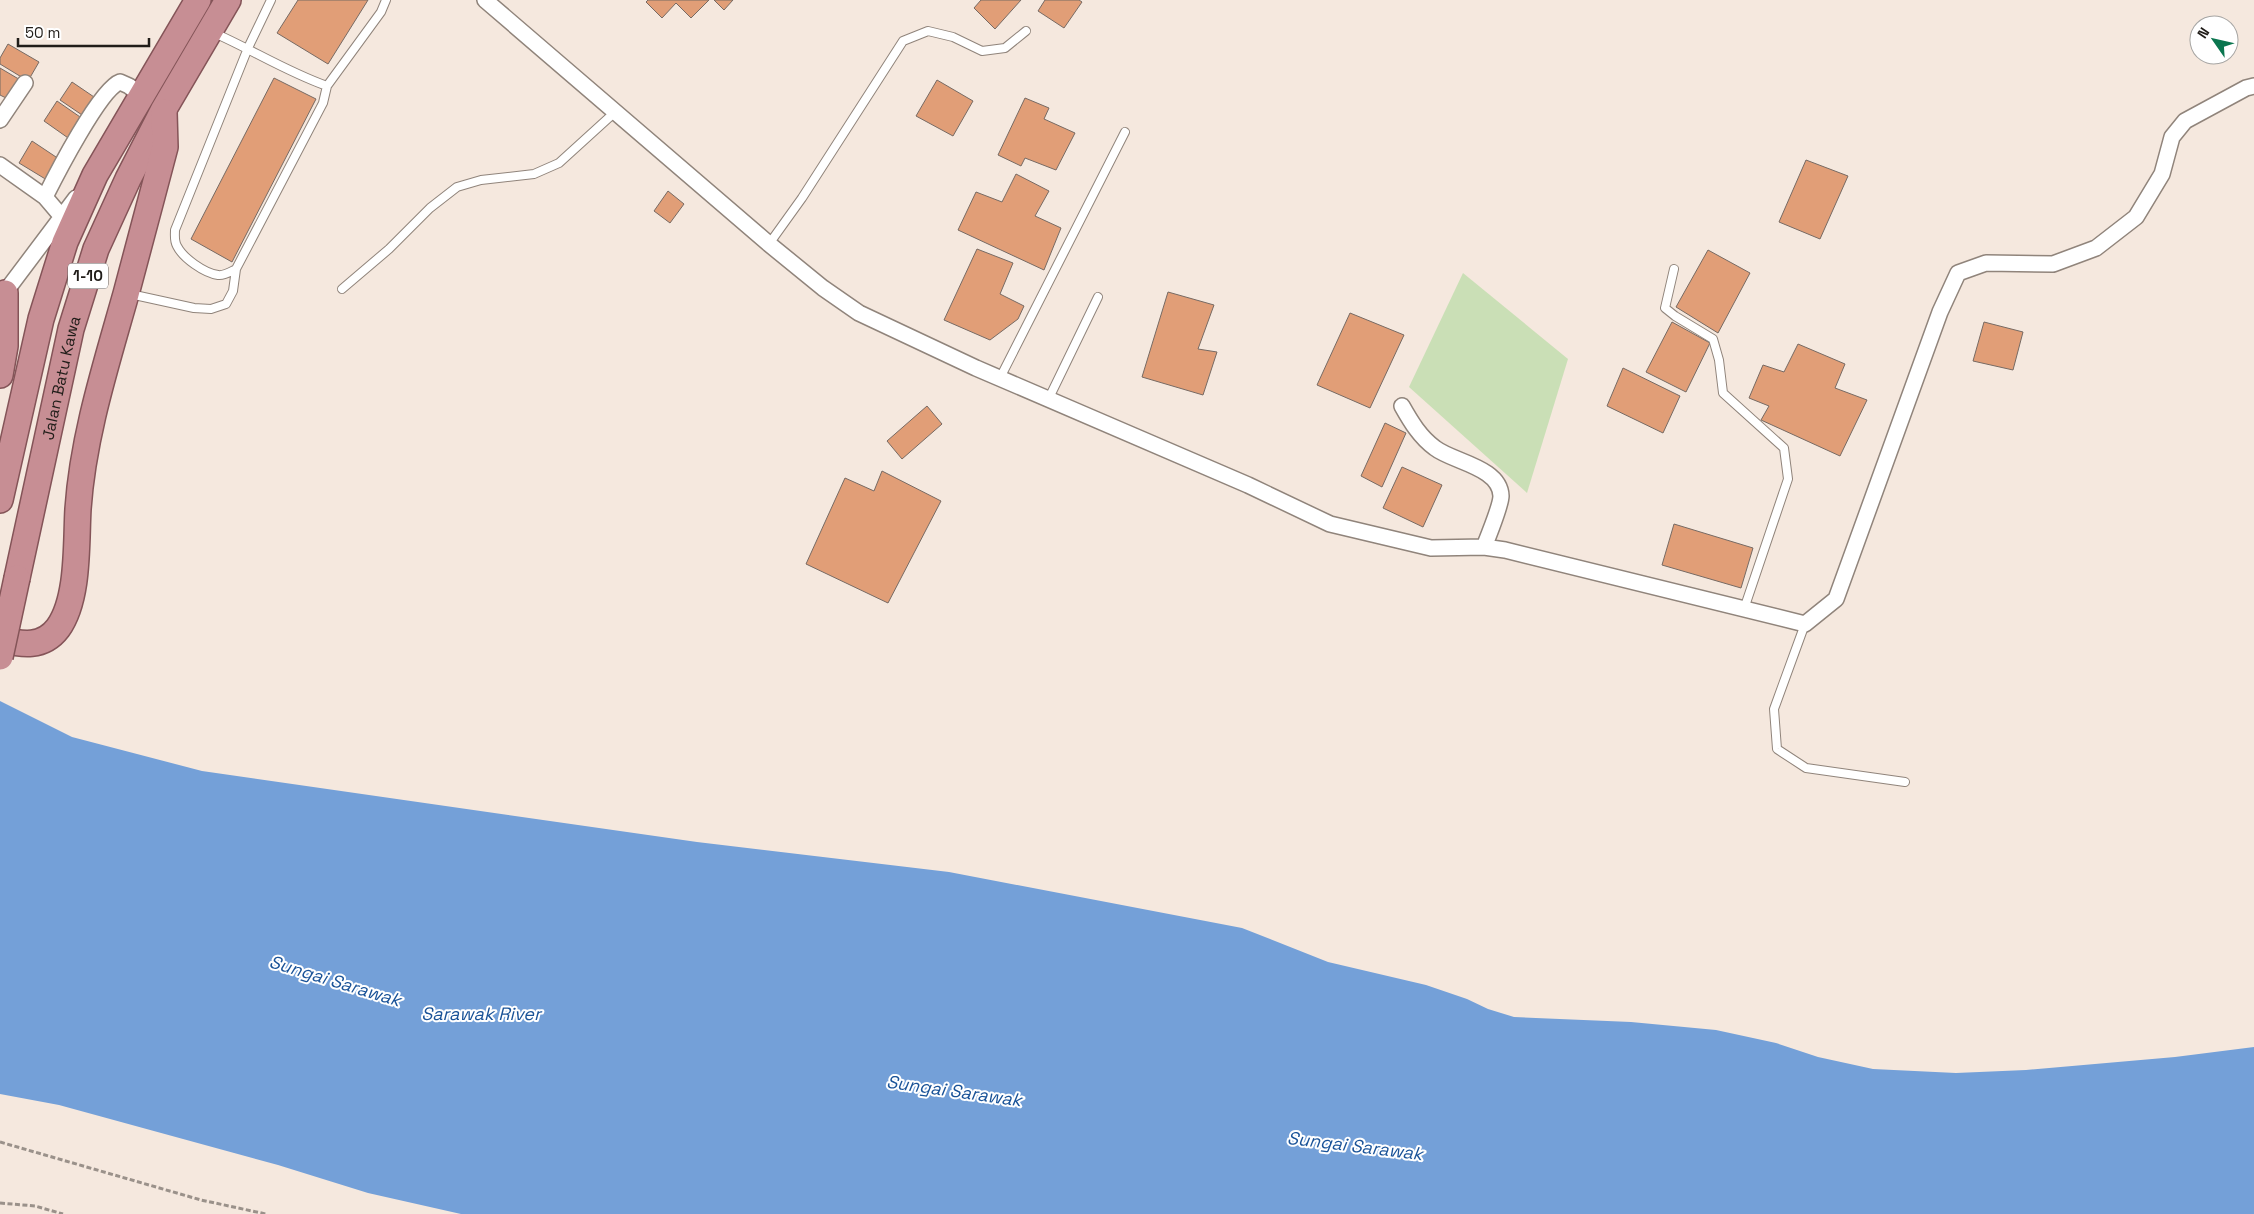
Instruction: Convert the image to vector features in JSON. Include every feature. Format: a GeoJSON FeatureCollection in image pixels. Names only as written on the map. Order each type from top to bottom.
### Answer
{"type":"FeatureCollection","features":[{"type":"Feature","properties":{"kind":"highway","name":"Jalan Batu Kawa"},"geometry":{"type":"LineString","coordinates":[[0,500],[41,319],[65,242],[95,175],[198,0]]}},
{"type":"Feature","properties":{"kind":"highway","name":"Jalan Batu Kawa"},"geometry":{"type":"LineString","coordinates":[[0,657],[71,329],[96,249],[128,179],[164,109],[228,0]]}},
{"type":"Feature","properties":{"kind":"highway"},"geometry":{"type":"LineString","coordinates":[[0,639],[32,645],[47,639],[58,628],[68,607],[74,578],[82,469],[104,368],[165,148],[164,109]]}},
{"type":"Feature","properties":{"kind":"highway"},"geometry":{"type":"LineString","coordinates":[[0,375],[6,346],[2,333],[2,296]]}},
{"type":"Feature","properties":{"kind":"street"},"geometry":{"type":"LineString","coordinates":[[485,0],[770,244],[823,288],[859,313],[1000,378],[1248,485],[1330,524],[1431,548],[1505,550],[1805,624],[1836,599],[1940,312],[1958,273],[1986,263],[2053,264],[2096,248],[2136,216],[2162,174],[2172,137],[2185,121],[2246,88],[2254,86]]}},
{"type":"Feature","properties":{"kind":"street"},"geometry":{"type":"LineString","coordinates":[[45,196],[69,151],[106,94],[120,82],[142,96]]}},
{"type":"Feature","properties":{"kind":"street"},"geometry":{"type":"LineString","coordinates":[[0,120],[25,83]]}},
{"type":"Feature","properties":{"kind":"street"},"geometry":{"type":"LineString","coordinates":[[0,165],[45,196],[62,217]]}},
{"type":"Feature","properties":{"kind":"street"},"geometry":{"type":"LineString","coordinates":[[2,296],[95,175]]}},
{"type":"Feature","properties":{"kind":"street"},"geometry":{"type":"LineString","coordinates":[[1402,406],[1411,423],[1436,449],[1482,469],[1496,483],[1501,496],[1484,548]]}},
{"type":"Feature","properties":{"kind":"lane"},"geometry":{"type":"LineString","coordinates":[[236,268],[228,274],[218,275],[201,268],[180,252],[175,244],[175,230],[248,48],[271,0]]}},
{"type":"Feature","properties":{"kind":"lane"},"geometry":{"type":"LineString","coordinates":[[126,293],[194,308],[211,309],[226,304],[233,290],[236,268],[323,103],[327,86],[381,12],[386,0]]}},
{"type":"Feature","properties":{"kind":"lane"},"geometry":{"type":"LineString","coordinates":[[210,31],[248,48],[302,77],[327,86]]}},
{"type":"Feature","properties":{"kind":"lane"},"geometry":{"type":"LineString","coordinates":[[770,244],[802,198],[902,41],[928,31],[953,37],[982,51],[1005,48],[1026,31]]}},
{"type":"Feature","properties":{"kind":"lane"},"geometry":{"type":"LineString","coordinates":[[342,289],[389,249],[430,208],[458,188],[481,180],[534,174],[560,163],[614,112]]}},
{"type":"Feature","properties":{"kind":"lane"},"geometry":{"type":"LineString","coordinates":[[1000,378],[1125,132]]}},
{"type":"Feature","properties":{"kind":"lane"},"geometry":{"type":"LineString","coordinates":[[1674,269],[1665,308],[1713,338],[1719,360],[1723,392],[1784,448],[1788,479],[1744,609]]}},
{"type":"Feature","properties":{"kind":"lane"},"geometry":{"type":"LineString","coordinates":[[1049,398],[1098,297]]}},
{"type":"Feature","properties":{"kind":"lane"},"geometry":{"type":"LineString","coordinates":[[1805,624],[1774,708],[1777,749],[1806,768],[1905,782]]}},
{"type":"Feature","properties":{"kind":"path"},"geometry":{"type":"LineString","coordinates":[[0,1142],[201,1200],[266,1214]]}},
{"type":"Feature","properties":{"kind":"path"},"geometry":{"type":"LineString","coordinates":[[0,1203],[35,1206],[63,1214]]}},
{"type":"Feature","properties":{"kind":"green space"},"geometry":{"type":"Polygon","coordinates":[[[1463,273],[1568,359],[1527,493],[1409,387],[1463,273]]]}},
{"type":"Feature","properties":{"kind":"water","name":"Sarawak River"},"geometry":{"type":"Polygon","coordinates":[[[0,701],[72,737],[202,771],[697,842],[949,872],[1242,928],[1328,962],[1426,985],[1514,1017],[1631,1022],[1716,1030],[1776,1043],[1818,1057],[1873,1069],[1956,1073],[2026,1070],[2175,1057],[2254,1047],[2254,1214],[461,1214],[368,1193],[278,1165],[59,1105],[0,1094],[0,701]]]}},
{"type":"Feature","properties":{"kind":"building"},"geometry":{"type":"Polygon","coordinates":[[[298,0],[368,0],[328,64],[277,33],[298,0]]]}},
{"type":"Feature","properties":{"kind":"building"},"geometry":{"type":"Polygon","coordinates":[[[648,0],[709,0],[691,18],[676,3],[662,18],[646,2],[648,0]]]}},
{"type":"Feature","properties":{"kind":"building"},"geometry":{"type":"Polygon","coordinates":[[[714,0],[733,0],[724,10],[714,0]]]}},
{"type":"Feature","properties":{"kind":"building"},"geometry":{"type":"Polygon","coordinates":[[[981,0],[1021,0],[995,29],[974,8],[981,0]]]}},
{"type":"Feature","properties":{"kind":"building"},"geometry":{"type":"Polygon","coordinates":[[[1045,0],[1079,0],[1082,2],[1064,28],[1038,11],[1045,0]]]}},
{"type":"Feature","properties":{"kind":"building"},"geometry":{"type":"Polygon","coordinates":[[[8,44],[39,62],[28,81],[0,64],[0,58],[8,44]]]}},
{"type":"Feature","properties":{"kind":"building"},"geometry":{"type":"Polygon","coordinates":[[[0,68],[22,81],[10,100],[0,95],[0,68]]]}},
{"type":"Feature","properties":{"kind":"building"},"geometry":{"type":"Polygon","coordinates":[[[274,78],[316,99],[232,262],[191,239],[274,78]]]}},
{"type":"Feature","properties":{"kind":"building"},"geometry":{"type":"Polygon","coordinates":[[[937,80],[973,101],[953,136],[916,116],[937,80]]]}},
{"type":"Feature","properties":{"kind":"building"},"geometry":{"type":"Polygon","coordinates":[[[72,82],[97,99],[85,117],[60,100],[72,82]]]}},
{"type":"Feature","properties":{"kind":"building"},"geometry":{"type":"Polygon","coordinates":[[[1025,98],[1049,108],[1044,119],[1075,133],[1056,170],[1025,158],[1021,166],[998,155],[1025,98]]]}},
{"type":"Feature","properties":{"kind":"building"},"geometry":{"type":"Polygon","coordinates":[[[57,101],[83,119],[71,140],[44,121],[57,101]]]}},
{"type":"Feature","properties":{"kind":"building"},"geometry":{"type":"Polygon","coordinates":[[[32,141],[59,159],[47,180],[19,163],[32,141]]]}},
{"type":"Feature","properties":{"kind":"building"},"geometry":{"type":"Polygon","coordinates":[[[1806,160],[1848,176],[1820,239],[1779,222],[1806,160]]]}},
{"type":"Feature","properties":{"kind":"building"},"geometry":{"type":"Polygon","coordinates":[[[1016,174],[1049,191],[1035,216],[1061,228],[1044,270],[958,230],[976,192],[1002,202],[1016,174]]]}},
{"type":"Feature","properties":{"kind":"building"},"geometry":{"type":"Polygon","coordinates":[[[668,191],[684,204],[670,223],[654,211],[668,191]]]}},
{"type":"Feature","properties":{"kind":"building"},"geometry":{"type":"Polygon","coordinates":[[[977,249],[1013,263],[1000,294],[1024,306],[1018,319],[990,340],[944,320],[977,249]]]}},
{"type":"Feature","properties":{"kind":"building"},"geometry":{"type":"Polygon","coordinates":[[[1708,250],[1750,273],[1718,333],[1676,307],[1708,250]]]}},
{"type":"Feature","properties":{"kind":"building"},"geometry":{"type":"Polygon","coordinates":[[[1168,292],[1214,305],[1198,349],[1217,352],[1203,395],[1142,377],[1168,292]]]}},
{"type":"Feature","properties":{"kind":"building"},"geometry":{"type":"Polygon","coordinates":[[[1350,313],[1404,335],[1370,408],[1317,385],[1350,313]]]}},
{"type":"Feature","properties":{"kind":"building"},"geometry":{"type":"Polygon","coordinates":[[[1672,322],[1710,343],[1686,392],[1646,372],[1672,322]]]}},
{"type":"Feature","properties":{"kind":"building"},"geometry":{"type":"Polygon","coordinates":[[[1984,322],[2023,332],[2013,370],[1973,361],[1984,322]]]}},
{"type":"Feature","properties":{"kind":"building"},"geometry":{"type":"Polygon","coordinates":[[[1798,344],[1845,364],[1835,388],[1867,400],[1840,456],[1761,420],[1769,406],[1749,398],[1763,365],[1784,372],[1798,344]]]}},
{"type":"Feature","properties":{"kind":"building"},"geometry":{"type":"Polygon","coordinates":[[[1623,368],[1680,396],[1663,433],[1607,406],[1623,368]]]}},
{"type":"Feature","properties":{"kind":"building"},"geometry":{"type":"Polygon","coordinates":[[[927,406],[942,424],[902,459],[887,441],[927,406]]]}},
{"type":"Feature","properties":{"kind":"building"},"geometry":{"type":"Polygon","coordinates":[[[1385,423],[1406,433],[1382,487],[1361,476],[1385,423]]]}},
{"type":"Feature","properties":{"kind":"building"},"geometry":{"type":"Polygon","coordinates":[[[1402,467],[1442,485],[1423,527],[1383,508],[1402,467]]]}},
{"type":"Feature","properties":{"kind":"building"},"geometry":{"type":"Polygon","coordinates":[[[882,471],[941,501],[888,603],[806,564],[845,478],[874,491],[882,471]]]}},
{"type":"Feature","properties":{"kind":"building"},"geometry":{"type":"Polygon","coordinates":[[[1674,524],[1753,548],[1741,588],[1662,565],[1674,524]]]}},
{"type":"Feature","properties":{"kind":"water label","name":"Sungai Sarawak"},"geometry":{"type":"Point","coordinates":[335,981]}},
{"type":"Feature","properties":{"kind":"water label","name":"Sungai Sarawak"},"geometry":{"type":"Point","coordinates":[954,1091]}},
{"type":"Feature","properties":{"kind":"water label","name":"Sungai Sarawak"},"geometry":{"type":"Point","coordinates":[1355,1146]}}]}
